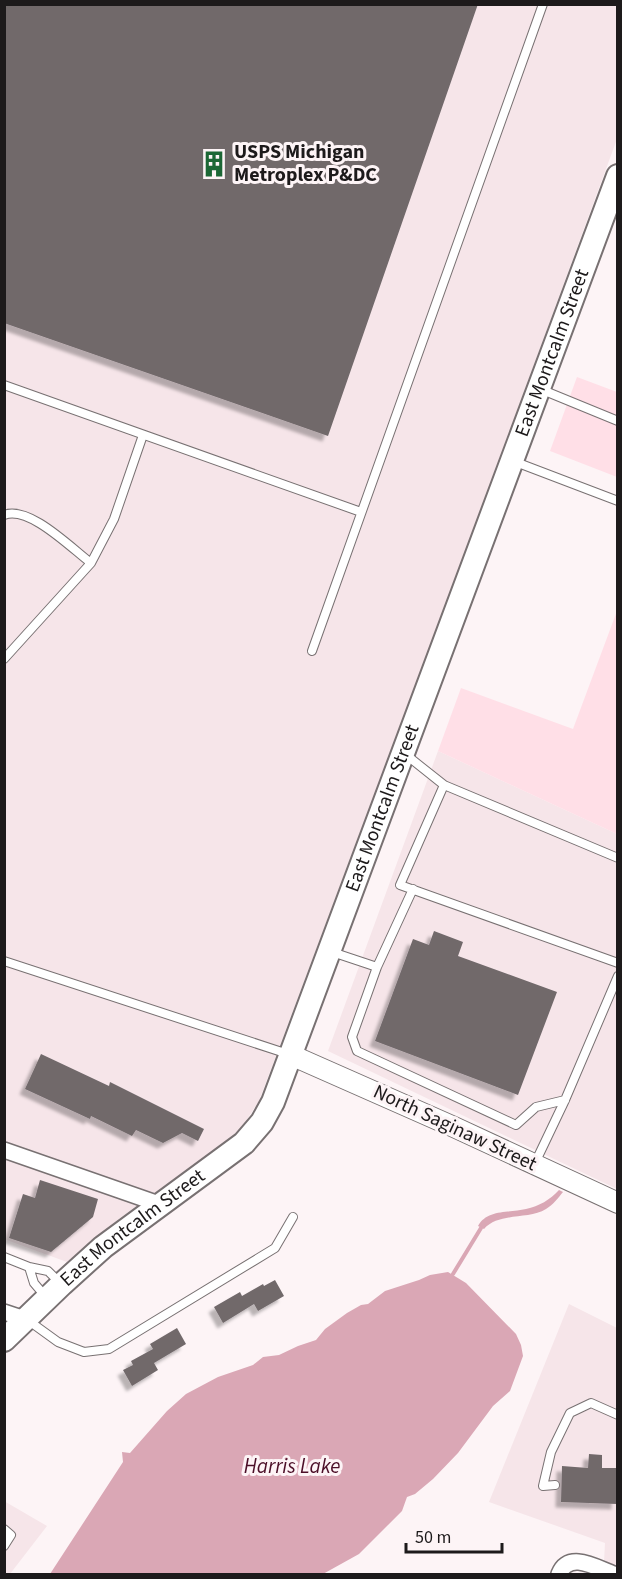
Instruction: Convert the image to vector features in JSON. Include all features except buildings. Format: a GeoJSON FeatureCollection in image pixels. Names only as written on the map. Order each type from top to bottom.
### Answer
{"type":"FeatureCollection","features":[{"type":"Feature","properties":{"kind":"main road","name":"East Montcalm Street"},"geometry":{"type":"LineString","coordinates":[[4,1340],[15,1315],[54,1291],[103,1248],[159,1204],[235,1150],[250,1137],[273,1102],[617,176]]}},
{"type":"Feature","properties":{"kind":"street","name":"North Saginaw Street"},"geometry":{"type":"LineString","coordinates":[[291,1055],[618,1203]]}},
{"type":"Feature","properties":{"kind":"street"},"geometry":{"type":"LineString","coordinates":[[4,1150],[159,1204]]}},
{"type":"Feature","properties":{"kind":"street"},"geometry":{"type":"LineString","coordinates":[[559,1575],[564,1565],[571,1562],[582,1562],[614,1575]]}},
{"type":"Feature","properties":{"kind":"lane"},"geometry":{"type":"LineString","coordinates":[[312,651],[543,4]]}},
{"type":"Feature","properties":{"kind":"lane"},"geometry":{"type":"LineString","coordinates":[[4,385],[361,512]]}},
{"type":"Feature","properties":{"kind":"lane"},"geometry":{"type":"LineString","coordinates":[[538,388],[618,421]]}},
{"type":"Feature","properties":{"kind":"lane"},"geometry":{"type":"LineString","coordinates":[[4,659],[91,563],[114,519],[143,435]]}},
{"type":"Feature","properties":{"kind":"lane"},"geometry":{"type":"LineString","coordinates":[[512,461],[618,501]]}},
{"type":"Feature","properties":{"kind":"lane"},"geometry":{"type":"LineString","coordinates":[[4,515],[12,512],[33,518],[91,563]]}},
{"type":"Feature","properties":{"kind":"lane"},"geometry":{"type":"LineString","coordinates":[[404,753],[444,785],[618,858]]}},
{"type":"Feature","properties":{"kind":"lane"},"geometry":{"type":"LineString","coordinates":[[444,785],[400,885],[618,963]]}},
{"type":"Feature","properties":{"kind":"lane"},"geometry":{"type":"LineString","coordinates":[[413,889],[377,967],[352,1037],[357,1051],[516,1125],[536,1107],[565,1100]]}},
{"type":"Feature","properties":{"kind":"lane"},"geometry":{"type":"LineString","coordinates":[[330,951],[377,967]]}},
{"type":"Feature","properties":{"kind":"lane"},"geometry":{"type":"LineString","coordinates":[[4,961],[267,1045],[291,1055]]}},
{"type":"Feature","properties":{"kind":"lane"},"geometry":{"type":"LineString","coordinates":[[534,1164],[565,1100],[618,976]]}},
{"type":"Feature","properties":{"kind":"lane"},"geometry":{"type":"LineString","coordinates":[[15,1315],[58,1342],[84,1352],[109,1349],[275,1248],[293,1217]]}},
{"type":"Feature","properties":{"kind":"lane"},"geometry":{"type":"LineString","coordinates":[[4,1257],[29,1267],[48,1271],[54,1291]]}},
{"type":"Feature","properties":{"kind":"lane"},"geometry":{"type":"LineString","coordinates":[[29,1267],[34,1283],[54,1291]]}},
{"type":"Feature","properties":{"kind":"lane"},"geometry":{"type":"LineString","coordinates":[[555,1485],[543,1486],[551,1452],[570,1413],[591,1403],[618,1415]]}},
{"type":"Feature","properties":{"kind":"lane"},"geometry":{"type":"LineString","coordinates":[[4,1529],[11,1535],[4,1546]]}},
{"type":"Feature","properties":{"kind":"shaded area"},"geometry":{"type":"Polygon","coordinates":[[[4,5],[617,5],[617,139],[433,639],[259,1101],[242,1127],[230,1139],[120,1218],[67,1262],[4,1239],[4,5]]]}},
{"type":"Feature","properties":{"kind":"shaded area"},"geometry":{"type":"Polygon","coordinates":[[[577,377],[617,392],[617,477],[550,451],[577,377]]]}},
{"type":"Feature","properties":{"kind":"shaded area"},"geometry":{"type":"Polygon","coordinates":[[[617,611],[617,834],[438,751],[461,688],[573,729],[617,611]]]}},
{"type":"Feature","properties":{"kind":"shaded area"},"geometry":{"type":"Polygon","coordinates":[[[438,751],[617,834],[617,1189],[328,1051],[438,751]]]}},
{"type":"Feature","properties":{"kind":"shaded area"},"geometry":{"type":"Polygon","coordinates":[[[569,1304],[617,1328],[617,1567],[604,1562],[605,1543],[489,1502],[569,1304]]]}},
{"type":"Feature","properties":{"kind":"shaded area"},"geometry":{"type":"Polygon","coordinates":[[[4,1501],[47,1526],[10,1574],[5,1574],[4,1501]]]}},
{"type":"Feature","properties":{"kind":"water"},"geometry":{"type":"Polygon","coordinates":[[[559,1190],[563,1192],[549,1207],[539,1212],[497,1220],[484,1229],[478,1226],[493,1214],[526,1209],[540,1204],[559,1190]]]}},
{"type":"Feature","properties":{"kind":"water","name":"Harris Lake"},"geometry":{"type":"Polygon","coordinates":[[[448,1272],[466,1283],[516,1334],[523,1356],[510,1391],[493,1406],[458,1453],[433,1479],[415,1494],[407,1497],[402,1511],[359,1554],[323,1574],[50,1574],[123,1462],[122,1452],[130,1453],[167,1411],[186,1394],[218,1377],[253,1365],[263,1357],[279,1355],[316,1340],[325,1329],[347,1313],[361,1305],[368,1304],[385,1291],[430,1275],[448,1272]]]}},
{"type":"Feature","properties":{"kind":"waterway"},"geometry":{"type":"LineString","coordinates":[[453,1274],[481,1228]]}},
{"type":"Feature","properties":{"kind":"place","name":"USPS Michigan Metroplex P&DC"},"geometry":{"type":"Point","coordinates":[214,164]}}]}
